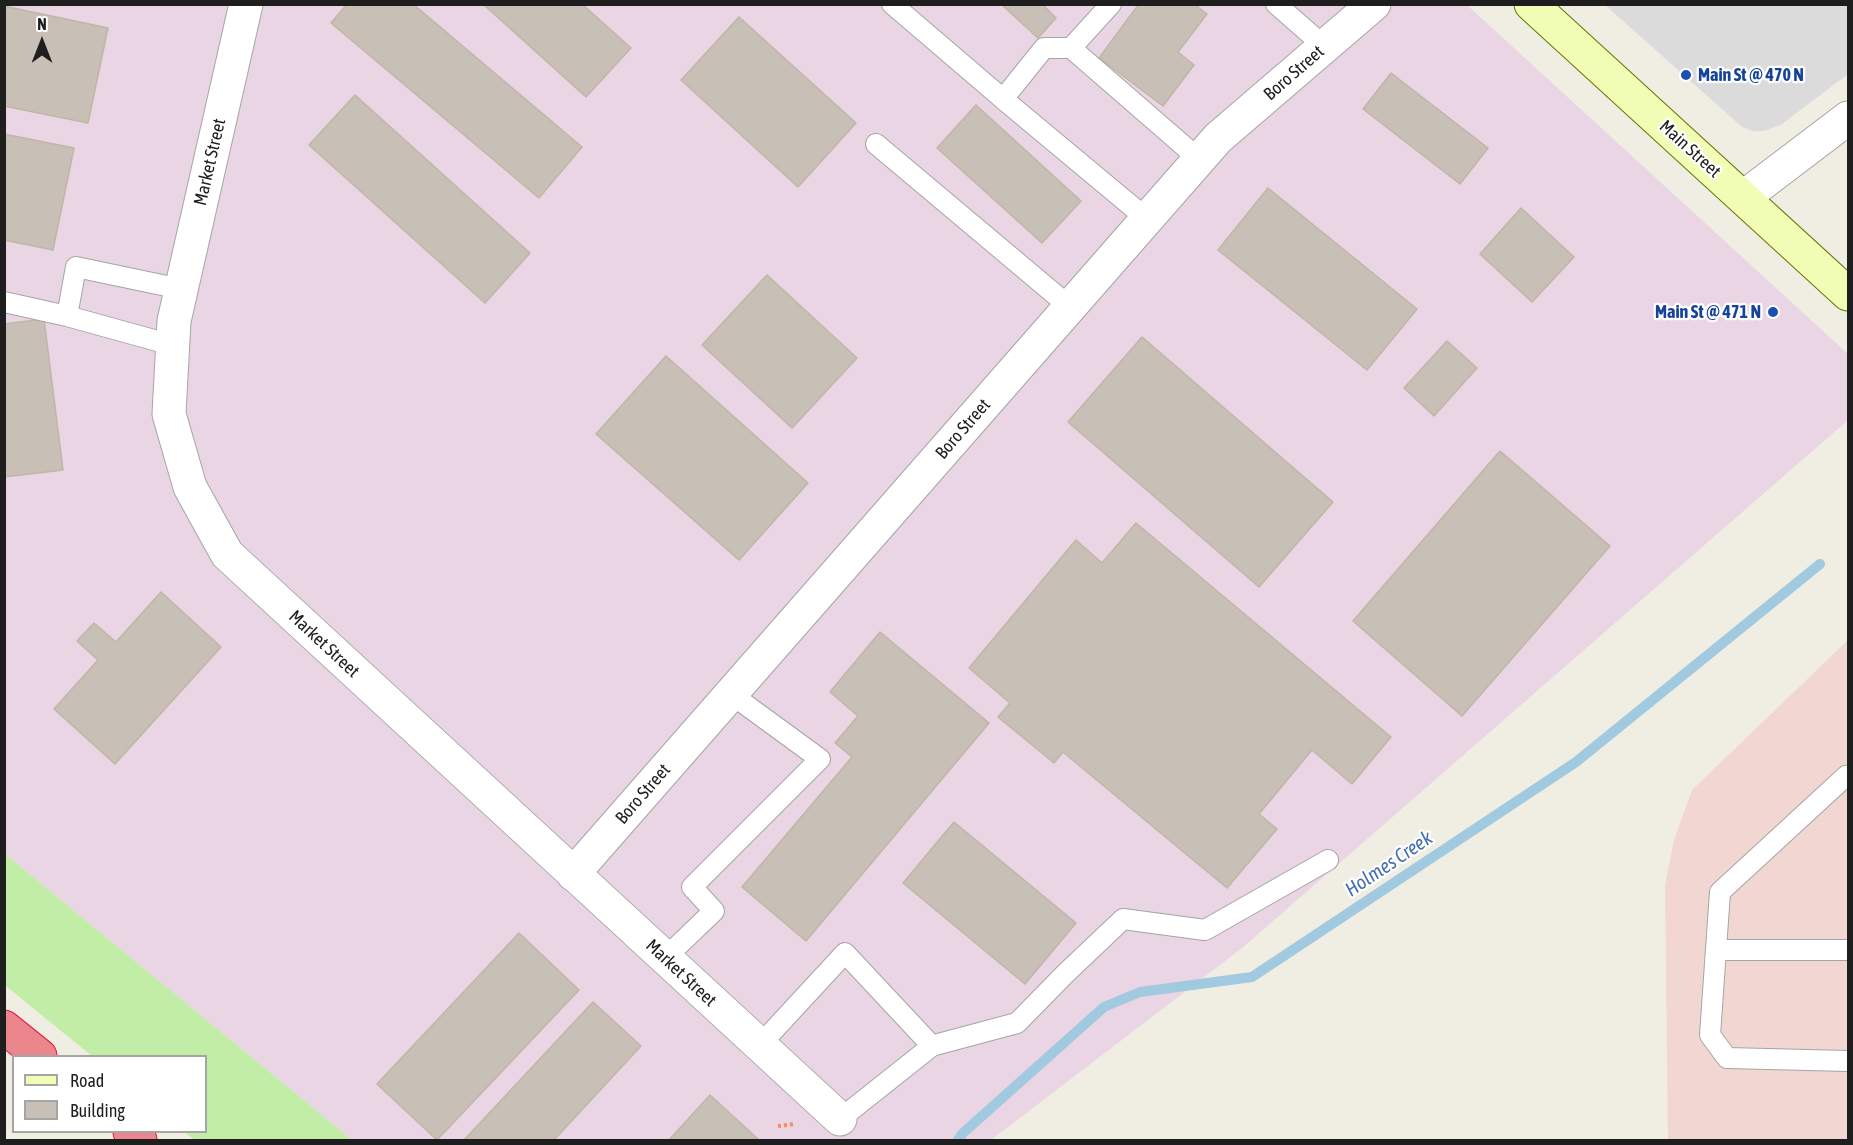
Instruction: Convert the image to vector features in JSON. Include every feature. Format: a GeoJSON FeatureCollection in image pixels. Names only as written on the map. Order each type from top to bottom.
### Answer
{"type":"FeatureCollection","features":[{"type":"Feature","properties":{"kind":"highway"},"geometry":{"type":"LineString","coordinates":[[4,1027],[39,1055]]}},
{"type":"Feature","properties":{"kind":"main road","name":"Main Street"},"geometry":{"type":"LineString","coordinates":[[1531,4],[1848,294]]}},
{"type":"Feature","properties":{"kind":"street","name":"Market Street"},"geometry":{"type":"LineString","coordinates":[[246,4],[174,321],[169,414],[190,487],[227,554],[840,1119]]}},
{"type":"Feature","properties":{"kind":"street","name":"Boro Street"},"geometry":{"type":"LineString","coordinates":[[573,874],[1218,138],[1374,4]]}},
{"type":"Feature","properties":{"kind":"street"},"geometry":{"type":"LineString","coordinates":[[1744,197],[1848,118]]}},
{"type":"Feature","properties":{"kind":"lane"},"geometry":{"type":"LineString","coordinates":[[892,4],[1147,219]]}},
{"type":"Feature","properties":{"kind":"lane"},"geometry":{"type":"LineString","coordinates":[[1071,48],[1111,4]]}},
{"type":"Feature","properties":{"kind":"lane"},"geometry":{"type":"LineString","coordinates":[[1275,4],[1325,47]]}},
{"type":"Feature","properties":{"kind":"lane"},"geometry":{"type":"LineString","coordinates":[[1003,99],[1044,48],[1071,48],[1200,160]]}},
{"type":"Feature","properties":{"kind":"lane"},"geometry":{"type":"LineString","coordinates":[[876,144],[1070,307]]}},
{"type":"Feature","properties":{"kind":"lane"},"geometry":{"type":"LineString","coordinates":[[67,316],[76,267],[181,289]]}},
{"type":"Feature","properties":{"kind":"lane"},"geometry":{"type":"LineString","coordinates":[[4,302],[67,316],[172,345]]}},
{"type":"Feature","properties":{"kind":"lane"},"geometry":{"type":"LineString","coordinates":[[665,958],[714,911],[692,887],[820,759],[731,694]]}},
{"type":"Feature","properties":{"kind":"lane"},"geometry":{"type":"LineString","coordinates":[[1848,777],[1846,776],[1720,892],[1710,1035],[1727,1058],[1848,1061]]}},
{"type":"Feature","properties":{"kind":"lane"},"geometry":{"type":"LineString","coordinates":[[840,1119],[931,1046],[1017,1023],[1123,919],[1205,930],[1328,861]]}},
{"type":"Feature","properties":{"kind":"lane"},"geometry":{"type":"LineString","coordinates":[[1716,950],[1848,950]]}},
{"type":"Feature","properties":{"kind":"lane"},"geometry":{"type":"LineString","coordinates":[[760,1045],[845,952],[931,1046]]}},
{"type":"Feature","properties":{"kind":"shaded area"},"geometry":{"type":"Polygon","coordinates":[[[4,5],[1467,5],[1848,354],[1848,420],[1242,948],[991,1140],[352,1140],[5,854],[4,5]]]}},
{"type":"Feature","properties":{"kind":"shaded area"},"geometry":{"type":"Polygon","coordinates":[[[1605,5],[1848,5],[1848,74],[1782,124],[1765,131],[1753,131],[1742,127],[1605,5]]]}},
{"type":"Feature","properties":{"kind":"shaded area"},"geometry":{"type":"Polygon","coordinates":[[[1848,640],[1848,1140],[1668,1140],[1665,886],[1674,840],[1692,790],[1848,640]]]}},
{"type":"Feature","properties":{"kind":"green space"},"geometry":{"type":"Polygon","coordinates":[[[5,854],[352,1140],[195,1140],[185,1133],[207,1133],[207,1055],[91,1055],[4,985],[5,854]]]}},
{"type":"Feature","properties":{"kind":"building"},"geometry":{"type":"Polygon","coordinates":[[[347,4],[413,4],[582,147],[539,198],[331,23],[347,4]]]}},
{"type":"Feature","properties":{"kind":"building"},"geometry":{"type":"Polygon","coordinates":[[[483,4],[582,4],[631,48],[586,97],[483,4]]]}},
{"type":"Feature","properties":{"kind":"building"},"geometry":{"type":"Polygon","coordinates":[[[1001,4],[1042,4],[1056,18],[1038,38],[1001,4]]]}},
{"type":"Feature","properties":{"kind":"building"},"geometry":{"type":"Polygon","coordinates":[[[1139,4],[1194,4],[1207,14],[1178,52],[1194,65],[1163,106],[1099,58],[1139,4]]]}},
{"type":"Feature","properties":{"kind":"building"},"geometry":{"type":"Polygon","coordinates":[[[4,6],[108,28],[88,123],[4,106],[4,6]]]}},
{"type":"Feature","properties":{"kind":"building"},"geometry":{"type":"Polygon","coordinates":[[[739,17],[856,123],[798,187],[681,80],[739,17]]]}},
{"type":"Feature","properties":{"kind":"building"},"geometry":{"type":"Polygon","coordinates":[[[1391,73],[1488,148],[1460,184],[1363,109],[1391,73]]]}},
{"type":"Feature","properties":{"kind":"building"},"geometry":{"type":"Polygon","coordinates":[[[355,95],[530,253],[485,303],[309,145],[355,95]]]}},
{"type":"Feature","properties":{"kind":"building"},"geometry":{"type":"Polygon","coordinates":[[[976,105],[1081,201],[1042,243],[937,148],[976,105]]]}},
{"type":"Feature","properties":{"kind":"building"},"geometry":{"type":"Polygon","coordinates":[[[4,134],[74,148],[53,250],[4,240],[4,134]]]}},
{"type":"Feature","properties":{"kind":"building"},"geometry":{"type":"Polygon","coordinates":[[[1268,188],[1417,309],[1367,370],[1218,250],[1268,188]]]}},
{"type":"Feature","properties":{"kind":"building"},"geometry":{"type":"Polygon","coordinates":[[[1521,208],[1574,257],[1532,302],[1480,254],[1521,208]]]}},
{"type":"Feature","properties":{"kind":"building"},"geometry":{"type":"Polygon","coordinates":[[[767,275],[857,358],[792,428],[702,345],[767,275]]]}},
{"type":"Feature","properties":{"kind":"building"},"geometry":{"type":"Polygon","coordinates":[[[44,319],[63,470],[4,477],[4,324],[44,319]]]}},
{"type":"Feature","properties":{"kind":"building"},"geometry":{"type":"Polygon","coordinates":[[[1142,337],[1333,502],[1259,587],[1068,422],[1142,337]]]}},
{"type":"Feature","properties":{"kind":"building"},"geometry":{"type":"Polygon","coordinates":[[[1447,341],[1477,368],[1434,416],[1404,388],[1447,341]]]}},
{"type":"Feature","properties":{"kind":"building"},"geometry":{"type":"Polygon","coordinates":[[[666,356],[808,483],[739,560],[596,434],[666,356]]]}},
{"type":"Feature","properties":{"kind":"building"},"geometry":{"type":"Polygon","coordinates":[[[1500,451],[1610,546],[1462,716],[1353,621],[1500,451]]]}},
{"type":"Feature","properties":{"kind":"building"},"geometry":{"type":"Polygon","coordinates":[[[1136,523],[1391,737],[1352,784],[1312,750],[1259,814],[1277,829],[1227,888],[1063,752],[1054,763],[998,717],[1010,703],[969,668],[1076,540],[1102,563],[1136,523]]]}},
{"type":"Feature","properties":{"kind":"building"},"geometry":{"type":"Polygon","coordinates":[[[161,592],[221,647],[115,764],[54,709],[98,660],[77,641],[94,623],[116,642],[161,592]]]}},
{"type":"Feature","properties":{"kind":"building"},"geometry":{"type":"Polygon","coordinates":[[[880,632],[989,723],[806,941],[742,887],[852,757],[835,743],[858,716],[830,692],[880,632]]]}},
{"type":"Feature","properties":{"kind":"building"},"geometry":{"type":"Polygon","coordinates":[[[954,822],[1076,923],[1025,984],[903,883],[954,822]]]}},
{"type":"Feature","properties":{"kind":"building"},"geometry":{"type":"Polygon","coordinates":[[[519,933],[579,990],[437,1140],[377,1084],[519,933]]]}},
{"type":"Feature","properties":{"kind":"building"},"geometry":{"type":"Polygon","coordinates":[[[593,1002],[641,1046],[554,1140],[464,1140],[593,1002]]]}},
{"type":"Feature","properties":{"kind":"building"},"geometry":{"type":"Polygon","coordinates":[[[710,1095],[759,1140],[669,1140],[710,1095]]]}},
{"type":"Feature","properties":{"kind":"waterway","name":"Holmes Creek"},"geometry":{"type":"LineString","coordinates":[[958,1140],[963,1133],[1104,1007],[1140,992],[1252,977],[1576,762],[1820,564]]}},
{"type":"Feature","properties":{"kind":"place","name":"Main St @ 470 N"},"geometry":{"type":"Point","coordinates":[1686,75]}},
{"type":"Feature","properties":{"kind":"place","name":"Main St @ 471 N"},"geometry":{"type":"Point","coordinates":[1773,312]}}]}
